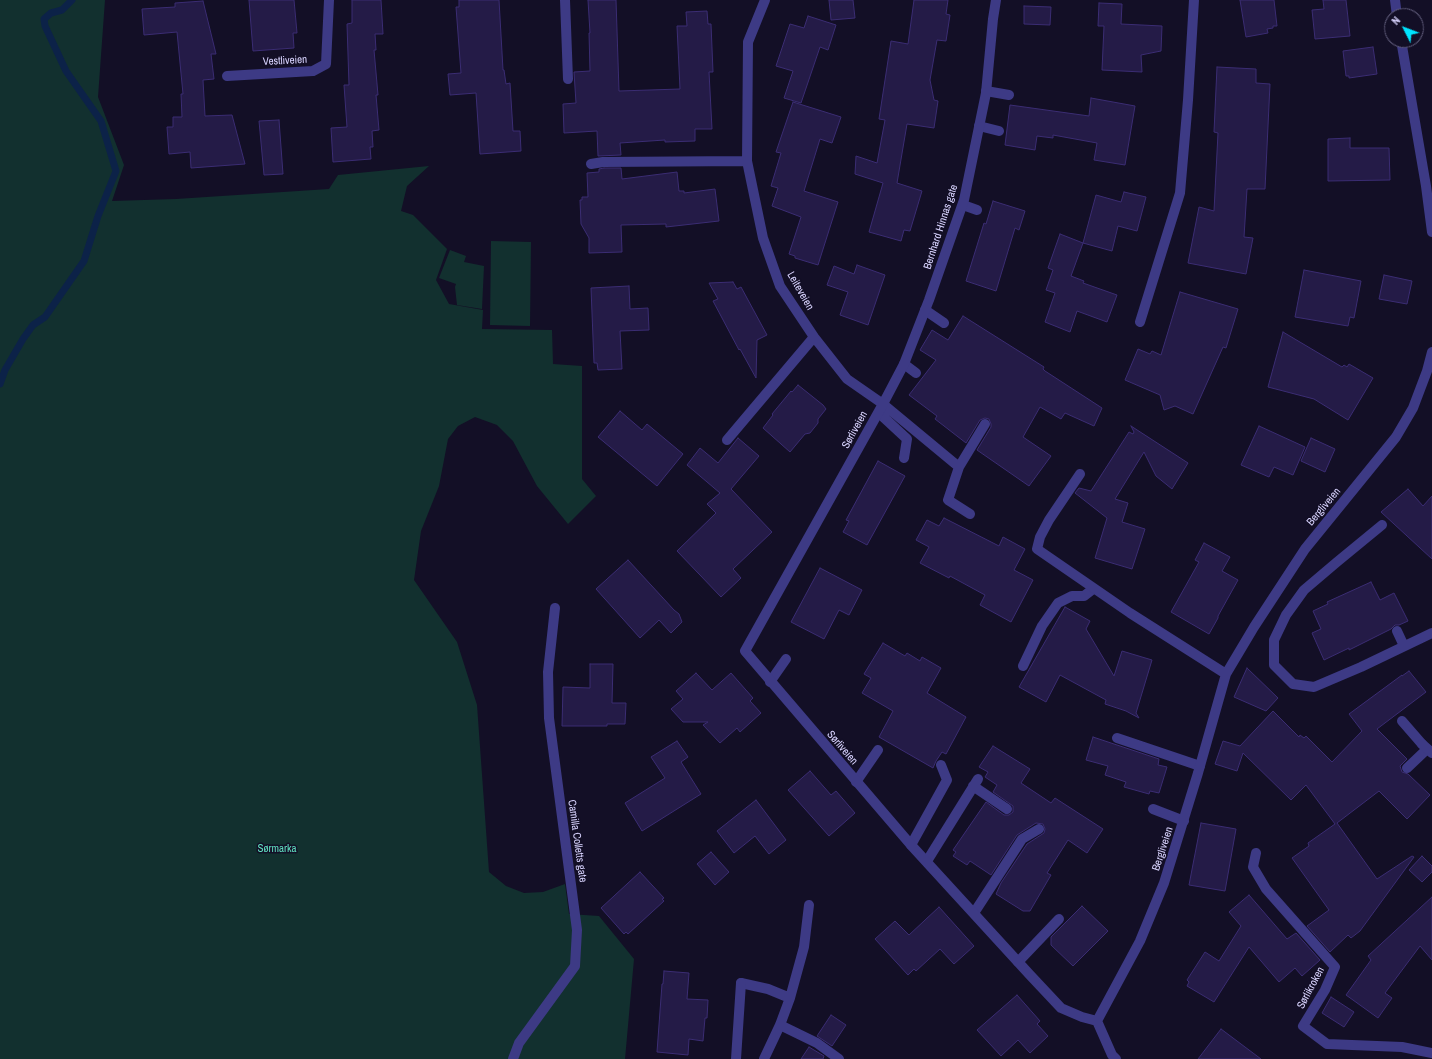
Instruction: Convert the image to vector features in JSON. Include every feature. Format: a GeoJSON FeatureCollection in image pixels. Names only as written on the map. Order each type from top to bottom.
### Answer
{"type":"FeatureCollection","features":[{"type":"Feature","properties":{"kind":"street","name":"Vestliveien"},"geometry":{"type":"LineString","coordinates":[[227,76],[313,71],[326,64],[329,0]]}},
{"type":"Feature","properties":{"kind":"street"},"geometry":{"type":"LineString","coordinates":[[565,0],[568,79]]}},
{"type":"Feature","properties":{"kind":"street","name":"Leiteveien"},"geometry":{"type":"LineString","coordinates":[[765,0],[748,42],[747,160],[763,238],[780,286],[814,337],[847,379],[881,408]]}},
{"type":"Feature","properties":{"kind":"street","name":"Bernhard Hinnas gate"},"geometry":{"type":"LineString","coordinates":[[881,408],[904,364],[963,205],[986,90],[996,0]]}},
{"type":"Feature","properties":{"kind":"street"},"geometry":{"type":"LineString","coordinates":[[1140,322],[1180,194],[1188,100],[1194,0]]}},
{"type":"Feature","properties":{"kind":"street"},"geometry":{"type":"LineString","coordinates":[[1403,48],[1429,186],[1432,232]]}},
{"type":"Feature","properties":{"kind":"street"},"geometry":{"type":"LineString","coordinates":[[986,90],[1009,95]]}},
{"type":"Feature","properties":{"kind":"street"},"geometry":{"type":"LineString","coordinates":[[979,126],[999,131]]}},
{"type":"Feature","properties":{"kind":"street"},"geometry":{"type":"LineString","coordinates":[[591,164],[602,162],[747,160]]}},
{"type":"Feature","properties":{"kind":"street"},"geometry":{"type":"LineString","coordinates":[[963,205],[977,210]]}},
{"type":"Feature","properties":{"kind":"street"},"geometry":{"type":"LineString","coordinates":[[925,310],[944,323]]}},
{"type":"Feature","properties":{"kind":"street"},"geometry":{"type":"LineString","coordinates":[[727,440],[814,337]]}},
{"type":"Feature","properties":{"kind":"street","name":"Bergliveien"},"geometry":{"type":"LineString","coordinates":[[1097,1021],[1140,941],[1164,883],[1184,821],[1226,674],[1254,627],[1304,550],[1396,437],[1413,408],[1427,371],[1432,352]]}},
{"type":"Feature","properties":{"kind":"street"},"geometry":{"type":"LineString","coordinates":[[904,364],[916,373]]}},
{"type":"Feature","properties":{"kind":"street"},"geometry":{"type":"LineString","coordinates":[[881,408],[907,439],[904,458]]}},
{"type":"Feature","properties":{"kind":"street"},"geometry":{"type":"LineString","coordinates":[[881,408],[960,467]]}},
{"type":"Feature","properties":{"kind":"street","name":"Sørliveien"},"geometry":{"type":"LineString","coordinates":[[881,408],[745,652],[926,861],[1061,1008],[1082,1017],[1097,1021]]}},
{"type":"Feature","properties":{"kind":"street"},"geometry":{"type":"LineString","coordinates":[[970,514],[948,500],[960,467],[985,424]]}},
{"type":"Feature","properties":{"kind":"street"},"geometry":{"type":"LineString","coordinates":[[1080,474],[1049,520],[1040,537],[1037,549],[1093,589],[1226,674]]}},
{"type":"Feature","properties":{"kind":"street"},"geometry":{"type":"LineString","coordinates":[[1382,525],[1304,590],[1286,615],[1274,640],[1274,665],[1293,684],[1314,687],[1432,633]]}},
{"type":"Feature","properties":{"kind":"street"},"geometry":{"type":"LineString","coordinates":[[1022,666],[1042,626],[1058,603],[1072,596],[1084,596],[1093,589]]}},
{"type":"Feature","properties":{"kind":"street","name":"Camilla Colletts gate"},"geometry":{"type":"LineString","coordinates":[[513,1059],[519,1043],[575,966],[577,930],[549,718],[548,672],[555,608]]}},
{"type":"Feature","properties":{"kind":"street"},"geometry":{"type":"LineString","coordinates":[[1397,631],[1404,646]]}},
{"type":"Feature","properties":{"kind":"street"},"geometry":{"type":"LineString","coordinates":[[770,682],[786,659]]}},
{"type":"Feature","properties":{"kind":"street"},"geometry":{"type":"LineString","coordinates":[[1402,721],[1427,749],[1407,768]]}},
{"type":"Feature","properties":{"kind":"street"},"geometry":{"type":"LineString","coordinates":[[1117,738],[1200,766]]}},
{"type":"Feature","properties":{"kind":"street"},"geometry":{"type":"LineString","coordinates":[[856,782],[878,750]]}},
{"type":"Feature","properties":{"kind":"street"},"geometry":{"type":"LineString","coordinates":[[912,845],[947,780],[941,765]]}},
{"type":"Feature","properties":{"kind":"street"},"geometry":{"type":"LineString","coordinates":[[926,861],[975,782],[1007,809]]}},
{"type":"Feature","properties":{"kind":"street"},"geometry":{"type":"LineString","coordinates":[[1153,809],[1184,821]]}},
{"type":"Feature","properties":{"kind":"street"},"geometry":{"type":"LineString","coordinates":[[974,913],[1018,849],[1022,839],[1040,829]]}},
{"type":"Feature","properties":{"kind":"street","name":"Sørlikroken"},"geometry":{"type":"LineString","coordinates":[[1256,853],[1253,867],[1266,889],[1335,967],[1325,990],[1303,1026],[1327,1044],[1350,1044],[1402,1048],[1432,1053]]}},
{"type":"Feature","properties":{"kind":"street"},"geometry":{"type":"LineString","coordinates":[[764,1059],[780,1025],[790,998],[804,947],[809,905]]}},
{"type":"Feature","properties":{"kind":"street"},"geometry":{"type":"LineString","coordinates":[[1018,962],[1059,919]]}},
{"type":"Feature","properties":{"kind":"street"},"geometry":{"type":"LineString","coordinates":[[736,1059],[741,983],[768,989],[790,998]]}},
{"type":"Feature","properties":{"kind":"street"},"geometry":{"type":"LineString","coordinates":[[1097,1021],[1112,1055],[1116,1059]]}},
{"type":"Feature","properties":{"kind":"street"},"geometry":{"type":"LineString","coordinates":[[780,1025],[817,1043],[839,1059]]}},
{"type":"Feature","properties":{"kind":"green space","name":"Sørmarka"},"geometry":{"type":"Polygon","coordinates":[[[0,0],[105,0],[98,97],[124,165],[112,201],[176,199],[329,189],[338,175],[429,166],[407,186],[401,211],[413,215],[447,249],[436,280],[449,304],[483,310],[482,329],[552,330],[553,364],[582,366],[582,479],[596,496],[568,524],[537,486],[513,441],[497,425],[475,417],[458,426],[448,439],[439,486],[421,531],[414,580],[457,642],[477,705],[489,872],[506,886],[524,893],[543,892],[565,884],[569,914],[599,916],[634,959],[625,1059],[0,1059],[0,0]]]}},
{"type":"Feature","properties":{"kind":"green space"},"geometry":{"type":"Polygon","coordinates":[[[491,241],[531,242],[530,326],[490,325],[491,241]]]}},
{"type":"Feature","properties":{"kind":"green space"},"geometry":{"type":"Polygon","coordinates":[[[450,250],[466,256],[464,262],[484,266],[482,309],[457,305],[456,284],[439,278],[450,250]]]}},
{"type":"Feature","properties":{"kind":"building"},"geometry":{"type":"Polygon","coordinates":[[[249,0],[294,0],[297,33],[293,33],[294,48],[253,51],[249,0]]]}},
{"type":"Feature","properties":{"kind":"building"},"geometry":{"type":"Polygon","coordinates":[[[352,0],[381,0],[383,34],[375,34],[376,50],[374,50],[379,130],[372,131],[373,147],[370,147],[371,159],[333,162],[331,128],[347,127],[344,85],[349,85],[347,24],[352,23],[352,0]]]}},
{"type":"Feature","properties":{"kind":"building"},"geometry":{"type":"Polygon","coordinates":[[[459,0],[499,0],[503,70],[506,84],[510,83],[513,131],[520,131],[521,151],[480,154],[476,93],[450,95],[448,74],[461,73],[456,7],[459,7],[459,0]]]}},
{"type":"Feature","properties":{"kind":"building"},"geometry":{"type":"Polygon","coordinates":[[[588,0],[616,0],[619,91],[680,89],[677,26],[687,26],[686,12],[707,11],[708,24],[711,24],[713,72],[709,72],[712,129],[695,129],[695,141],[665,142],[665,140],[620,143],[621,155],[598,156],[597,131],[564,133],[563,104],[576,103],[574,72],[590,71],[588,0]]]}},
{"type":"Feature","properties":{"kind":"building"},"geometry":{"type":"Polygon","coordinates":[[[829,0],[853,0],[855,18],[831,20],[829,0]]]}},
{"type":"Feature","properties":{"kind":"building"},"geometry":{"type":"Polygon","coordinates":[[[914,0],[948,0],[946,14],[950,15],[946,41],[937,40],[930,80],[934,100],[938,101],[934,128],[907,124],[897,183],[922,191],[910,231],[904,230],[901,241],[869,232],[883,183],[855,174],[856,156],[877,163],[885,120],[879,119],[891,41],[908,44],[914,0]]]}},
{"type":"Feature","properties":{"kind":"building"},"geometry":{"type":"Polygon","coordinates":[[[1240,0],[1274,0],[1277,26],[1267,29],[1268,33],[1246,37],[1240,0]]]}},
{"type":"Feature","properties":{"kind":"building"},"geometry":{"type":"Polygon","coordinates":[[[1323,0],[1346,0],[1350,36],[1315,39],[1312,10],[1324,9],[1323,0]]]}},
{"type":"Feature","properties":{"kind":"building"},"geometry":{"type":"Polygon","coordinates":[[[203,1],[216,54],[211,54],[214,79],[203,80],[205,116],[232,115],[245,164],[191,168],[190,152],[169,154],[167,127],[173,127],[173,117],[182,117],[181,94],[183,94],[177,32],[144,35],[142,9],[175,7],[175,3],[203,1]]]}},
{"type":"Feature","properties":{"kind":"building"},"geometry":{"type":"Polygon","coordinates":[[[1099,3],[1122,4],[1121,24],[1162,26],[1161,51],[1141,55],[1142,72],[1102,70],[1104,26],[1098,26],[1099,3]]]}},
{"type":"Feature","properties":{"kind":"building"},"geometry":{"type":"Polygon","coordinates":[[[1024,6],[1051,7],[1050,25],[1024,24],[1024,6]]]}},
{"type":"Feature","properties":{"kind":"building"},"geometry":{"type":"Polygon","coordinates":[[[808,16],[836,25],[828,50],[820,47],[801,103],[784,98],[793,71],[776,66],[790,24],[804,28],[808,16]]]}},
{"type":"Feature","properties":{"kind":"building"},"geometry":{"type":"Polygon","coordinates":[[[1373,47],[1377,74],[1349,78],[1349,76],[1346,76],[1343,51],[1373,47]]]}},
{"type":"Feature","properties":{"kind":"building"},"geometry":{"type":"Polygon","coordinates":[[[1217,67],[1256,69],[1256,83],[1270,84],[1265,189],[1247,189],[1244,237],[1253,238],[1246,274],[1188,263],[1199,207],[1214,211],[1218,133],[1214,132],[1217,67]]]}},
{"type":"Feature","properties":{"kind":"building"},"geometry":{"type":"Polygon","coordinates":[[[1091,98],[1135,106],[1125,165],[1094,160],[1097,143],[1053,135],[1053,138],[1037,136],[1035,150],[1005,145],[1010,105],[1089,116],[1091,98]]]}},
{"type":"Feature","properties":{"kind":"building"},"geometry":{"type":"Polygon","coordinates":[[[793,102],[841,117],[832,143],[820,139],[804,191],[838,202],[818,265],[795,258],[795,256],[789,254],[801,217],[772,206],[778,188],[771,186],[781,153],[776,152],[793,102]]]}},
{"type":"Feature","properties":{"kind":"building"},"geometry":{"type":"Polygon","coordinates":[[[279,120],[283,174],[264,175],[259,121],[279,120]]]}},
{"type":"Feature","properties":{"kind":"building"},"geometry":{"type":"Polygon","coordinates":[[[1350,138],[1350,148],[1389,148],[1390,180],[1328,181],[1328,139],[1350,138]]]}},
{"type":"Feature","properties":{"kind":"building"},"geometry":{"type":"Polygon","coordinates":[[[621,168],[622,179],[677,172],[679,191],[684,191],[684,193],[715,189],[719,221],[666,227],[666,224],[621,225],[622,252],[589,253],[589,238],[581,224],[580,200],[582,200],[582,197],[588,197],[587,173],[599,172],[599,169],[621,168]]]}},
{"type":"Feature","properties":{"kind":"building"},"geometry":{"type":"Polygon","coordinates":[[[1124,192],[1146,197],[1137,231],[1118,226],[1112,251],[1083,243],[1096,195],[1121,202],[1124,192]]]}},
{"type":"Feature","properties":{"kind":"building"},"geometry":{"type":"Polygon","coordinates":[[[993,201],[1025,211],[1019,230],[1015,228],[996,291],[966,281],[984,223],[986,224],[993,201]]]}},
{"type":"Feature","properties":{"kind":"building"},"geometry":{"type":"Polygon","coordinates":[[[1060,234],[1083,243],[1071,276],[1084,281],[1083,283],[1117,295],[1107,322],[1077,311],[1070,332],[1045,322],[1055,293],[1046,290],[1053,270],[1048,268],[1060,234]]]}},
{"type":"Feature","properties":{"kind":"building"},"geometry":{"type":"Polygon","coordinates":[[[857,265],[885,275],[868,325],[840,315],[848,292],[827,285],[834,266],[854,274],[857,265]]]}},
{"type":"Feature","properties":{"kind":"building"},"geometry":{"type":"Polygon","coordinates":[[[1304,270],[1361,281],[1354,318],[1350,317],[1348,326],[1295,317],[1304,270]]]}},
{"type":"Feature","properties":{"kind":"building"},"geometry":{"type":"Polygon","coordinates":[[[1384,275],[1412,281],[1407,304],[1379,299],[1384,275]]]}},
{"type":"Feature","properties":{"kind":"building"},"geometry":{"type":"Polygon","coordinates":[[[733,282],[737,289],[741,287],[767,335],[757,340],[756,378],[713,301],[718,299],[709,283],[733,282]]]}},
{"type":"Feature","properties":{"kind":"building"},"geometry":{"type":"Polygon","coordinates":[[[629,286],[630,309],[648,308],[649,330],[620,331],[622,369],[598,370],[597,363],[594,363],[591,288],[629,286]]]}},
{"type":"Feature","properties":{"kind":"building"},"geometry":{"type":"Polygon","coordinates":[[[1180,292],[1238,309],[1226,348],[1223,347],[1193,414],[1175,406],[1164,410],[1160,395],[1125,380],[1138,349],[1150,354],[1152,351],[1161,355],[1180,292]]]}},
{"type":"Feature","properties":{"kind":"building"},"geometry":{"type":"Polygon","coordinates":[[[963,316],[1044,367],[1043,369],[1045,371],[1102,408],[1094,426],[1065,413],[1061,419],[1040,407],[1023,437],[1051,456],[1029,486],[977,450],[991,427],[989,419],[985,418],[980,420],[966,443],[935,419],[937,416],[909,395],[936,360],[920,350],[932,330],[948,340],[963,316]]]}},
{"type":"Feature","properties":{"kind":"building"},"geometry":{"type":"Polygon","coordinates":[[[1283,332],[1342,367],[1344,365],[1347,367],[1349,364],[1373,378],[1348,420],[1314,399],[1268,387],[1283,332]]]}},
{"type":"Feature","properties":{"kind":"building"},"geometry":{"type":"Polygon","coordinates":[[[798,385],[826,409],[810,433],[805,434],[790,452],[763,428],[773,415],[772,414],[791,391],[792,392],[798,385]]]}},
{"type":"Feature","properties":{"kind":"building"},"geometry":{"type":"Polygon","coordinates":[[[620,411],[642,430],[647,424],[683,454],[657,486],[598,437],[620,411]]]}},
{"type":"Feature","properties":{"kind":"building"},"geometry":{"type":"Polygon","coordinates":[[[1131,426],[1188,463],[1172,489],[1156,476],[1144,452],[1115,499],[1128,503],[1122,522],[1145,529],[1132,569],[1095,558],[1107,518],[1075,493],[1079,488],[1091,491],[1129,432],[1133,434],[1134,432],[1131,426]]]}},
{"type":"Feature","properties":{"kind":"building"},"geometry":{"type":"Polygon","coordinates":[[[1259,426],[1305,447],[1293,475],[1274,467],[1269,477],[1241,465],[1259,426]]]}},
{"type":"Feature","properties":{"kind":"building"},"geometry":{"type":"Polygon","coordinates":[[[738,438],[759,456],[731,489],[772,532],[733,569],[741,578],[721,597],[677,551],[716,513],[707,504],[720,493],[687,465],[700,448],[718,463],[738,438]]]}},
{"type":"Feature","properties":{"kind":"building"},"geometry":{"type":"Polygon","coordinates":[[[1311,438],[1335,449],[1325,472],[1301,461],[1311,438]]]}},
{"type":"Feature","properties":{"kind":"building"},"geometry":{"type":"Polygon","coordinates":[[[878,461],[905,476],[867,545],[843,532],[849,521],[846,520],[878,461]]]}},
{"type":"Feature","properties":{"kind":"building"},"geometry":{"type":"Polygon","coordinates":[[[1408,489],[1423,506],[1432,496],[1432,559],[1381,512],[1408,489]]]}},
{"type":"Feature","properties":{"kind":"building"},"geometry":{"type":"Polygon","coordinates":[[[944,518],[999,546],[1003,537],[1025,549],[1014,570],[1033,580],[1011,622],[980,605],[985,595],[950,576],[949,578],[920,563],[929,547],[916,540],[927,520],[939,526],[944,518]]]}},
{"type":"Feature","properties":{"kind":"building"},"geometry":{"type":"Polygon","coordinates":[[[1204,543],[1230,557],[1222,571],[1238,580],[1209,634],[1171,612],[1199,562],[1195,560],[1204,543]]]}},
{"type":"Feature","properties":{"kind":"building"},"geometry":{"type":"Polygon","coordinates":[[[628,560],[679,614],[682,622],[671,633],[659,620],[640,638],[596,589],[628,560]]]}},
{"type":"Feature","properties":{"kind":"building"},"geometry":{"type":"Polygon","coordinates":[[[820,568],[862,590],[849,615],[839,610],[824,639],[791,622],[820,568]]]}},
{"type":"Feature","properties":{"kind":"building"},"geometry":{"type":"Polygon","coordinates":[[[1371,582],[1380,600],[1394,593],[1408,621],[1395,625],[1391,629],[1349,650],[1349,648],[1324,660],[1312,633],[1321,629],[1313,611],[1328,604],[1327,602],[1371,582]]]}},
{"type":"Feature","properties":{"kind":"building"},"geometry":{"type":"Polygon","coordinates":[[[1065,607],[1090,621],[1086,629],[1114,676],[1122,651],[1152,660],[1136,713],[1139,718],[1126,711],[1105,704],[1106,700],[1060,675],[1046,702],[1019,687],[1065,607]]]}},
{"type":"Feature","properties":{"kind":"building"},"geometry":{"type":"Polygon","coordinates":[[[883,643],[905,656],[907,653],[920,661],[922,657],[941,668],[927,693],[966,717],[946,754],[942,752],[933,768],[879,737],[893,711],[862,693],[871,678],[864,674],[883,643]]]}},
{"type":"Feature","properties":{"kind":"building"},"geometry":{"type":"Polygon","coordinates":[[[590,664],[613,664],[612,703],[626,703],[625,724],[607,724],[607,726],[562,726],[563,687],[590,688],[590,664]]]}},
{"type":"Feature","properties":{"kind":"building"},"geometry":{"type":"Polygon","coordinates":[[[1247,668],[1278,698],[1266,711],[1234,697],[1247,668]]]}},
{"type":"Feature","properties":{"kind":"building"},"geometry":{"type":"Polygon","coordinates":[[[1409,671],[1426,692],[1377,729],[1407,759],[1400,766],[1402,772],[1408,774],[1430,795],[1407,819],[1379,791],[1337,823],[1377,879],[1412,856],[1414,857],[1360,931],[1351,938],[1348,935],[1330,952],[1307,926],[1329,910],[1292,858],[1309,846],[1308,843],[1335,824],[1306,785],[1291,800],[1243,753],[1237,771],[1215,764],[1223,741],[1240,746],[1273,711],[1299,737],[1300,735],[1304,738],[1306,736],[1332,762],[1362,731],[1349,714],[1409,671]]]}},
{"type":"Feature","properties":{"kind":"building"},"geometry":{"type":"Polygon","coordinates":[[[696,673],[712,690],[731,673],[753,698],[750,701],[761,713],[740,732],[737,728],[720,743],[703,725],[708,722],[683,722],[671,709],[683,699],[676,691],[696,673]]]}},
{"type":"Feature","properties":{"kind":"building"},"geometry":{"type":"Polygon","coordinates":[[[1093,737],[1159,759],[1158,765],[1167,767],[1159,793],[1150,791],[1149,794],[1124,787],[1126,782],[1105,775],[1108,766],[1086,760],[1093,737]]]}},
{"type":"Feature","properties":{"kind":"building"},"geometry":{"type":"Polygon","coordinates":[[[677,741],[688,757],[681,762],[701,794],[642,831],[625,803],[665,778],[651,757],[677,741]]]}},
{"type":"Feature","properties":{"kind":"building"},"geometry":{"type":"Polygon","coordinates":[[[993,746],[1030,769],[1021,783],[1051,803],[1055,798],[1103,829],[1087,853],[1068,840],[1047,873],[1051,875],[1030,911],[1023,911],[996,894],[1001,883],[1027,844],[1044,833],[1045,829],[1043,824],[1036,823],[1017,835],[991,875],[970,861],[967,865],[953,856],[956,852],[953,850],[986,802],[1004,815],[1009,815],[1013,812],[1013,806],[993,792],[997,785],[985,777],[988,772],[979,767],[993,746]]]}},
{"type":"Feature","properties":{"kind":"building"},"geometry":{"type":"Polygon","coordinates":[[[810,771],[831,795],[836,791],[855,813],[829,836],[788,790],[810,771]]]}},
{"type":"Feature","properties":{"kind":"building"},"geometry":{"type":"Polygon","coordinates":[[[756,800],[786,840],[769,854],[755,836],[734,853],[717,831],[756,800]]]}},
{"type":"Feature","properties":{"kind":"building"},"geometry":{"type":"Polygon","coordinates":[[[1201,823],[1236,829],[1225,891],[1189,885],[1201,823]]]}},
{"type":"Feature","properties":{"kind":"building"},"geometry":{"type":"Polygon","coordinates":[[[711,852],[729,872],[715,885],[697,864],[711,852]]]}},
{"type":"Feature","properties":{"kind":"building"},"geometry":{"type":"Polygon","coordinates":[[[1422,856],[1432,866],[1432,872],[1422,882],[1409,870],[1422,856]]]}},
{"type":"Feature","properties":{"kind":"building"},"geometry":{"type":"Polygon","coordinates":[[[640,872],[664,898],[662,899],[664,901],[628,934],[626,932],[624,934],[601,908],[640,872]]]}},
{"type":"Feature","properties":{"kind":"building"},"geometry":{"type":"Polygon","coordinates":[[[1249,895],[1287,939],[1296,933],[1320,960],[1302,976],[1295,968],[1279,982],[1249,947],[1214,1002],[1187,986],[1189,982],[1187,980],[1205,952],[1219,961],[1241,926],[1229,912],[1249,895]]]}},
{"type":"Feature","properties":{"kind":"building"},"geometry":{"type":"Polygon","coordinates":[[[1432,897],[1432,960],[1420,946],[1385,993],[1392,998],[1378,1018],[1346,995],[1371,960],[1368,956],[1432,897]]]}},
{"type":"Feature","properties":{"kind":"building"},"geometry":{"type":"Polygon","coordinates":[[[1082,906],[1108,931],[1073,966],[1051,945],[1051,937],[1082,906]]]}},
{"type":"Feature","properties":{"kind":"building"},"geometry":{"type":"Polygon","coordinates":[[[939,907],[974,946],[954,964],[940,949],[916,971],[914,969],[908,975],[875,939],[895,921],[909,935],[939,907]]]}},
{"type":"Feature","properties":{"kind":"building"},"geometry":{"type":"Polygon","coordinates":[[[664,971],[689,973],[687,999],[708,1000],[703,1041],[689,1039],[688,1055],[657,1052],[664,971]]]}},
{"type":"Feature","properties":{"kind":"building"},"geometry":{"type":"Polygon","coordinates":[[[1017,995],[1040,1021],[1037,1024],[1048,1036],[1030,1053],[1018,1040],[1001,1056],[977,1030],[1017,995]]]}},
{"type":"Feature","properties":{"kind":"building"},"geometry":{"type":"Polygon","coordinates":[[[1331,997],[1354,1012],[1344,1027],[1322,1013],[1331,997]]]}},
{"type":"Feature","properties":{"kind":"building"},"geometry":{"type":"Polygon","coordinates":[[[831,1015],[846,1025],[832,1046],[817,1036],[831,1015]]]}},
{"type":"Feature","properties":{"kind":"building"},"geometry":{"type":"Polygon","coordinates":[[[1221,1029],[1261,1059],[1198,1059],[1221,1029]]]}},
{"type":"Feature","properties":{"kind":"building"},"geometry":{"type":"Polygon","coordinates":[[[809,1047],[824,1056],[823,1059],[801,1059],[809,1047]]]}},
{"type":"Feature","properties":{"kind":"waterway"},"geometry":{"type":"LineString","coordinates":[[0,384],[5,370],[23,339],[33,325],[45,317],[84,261],[98,216],[116,171],[101,121],[66,71],[45,26],[44,19],[51,13],[62,10],[72,0]]}}]}
